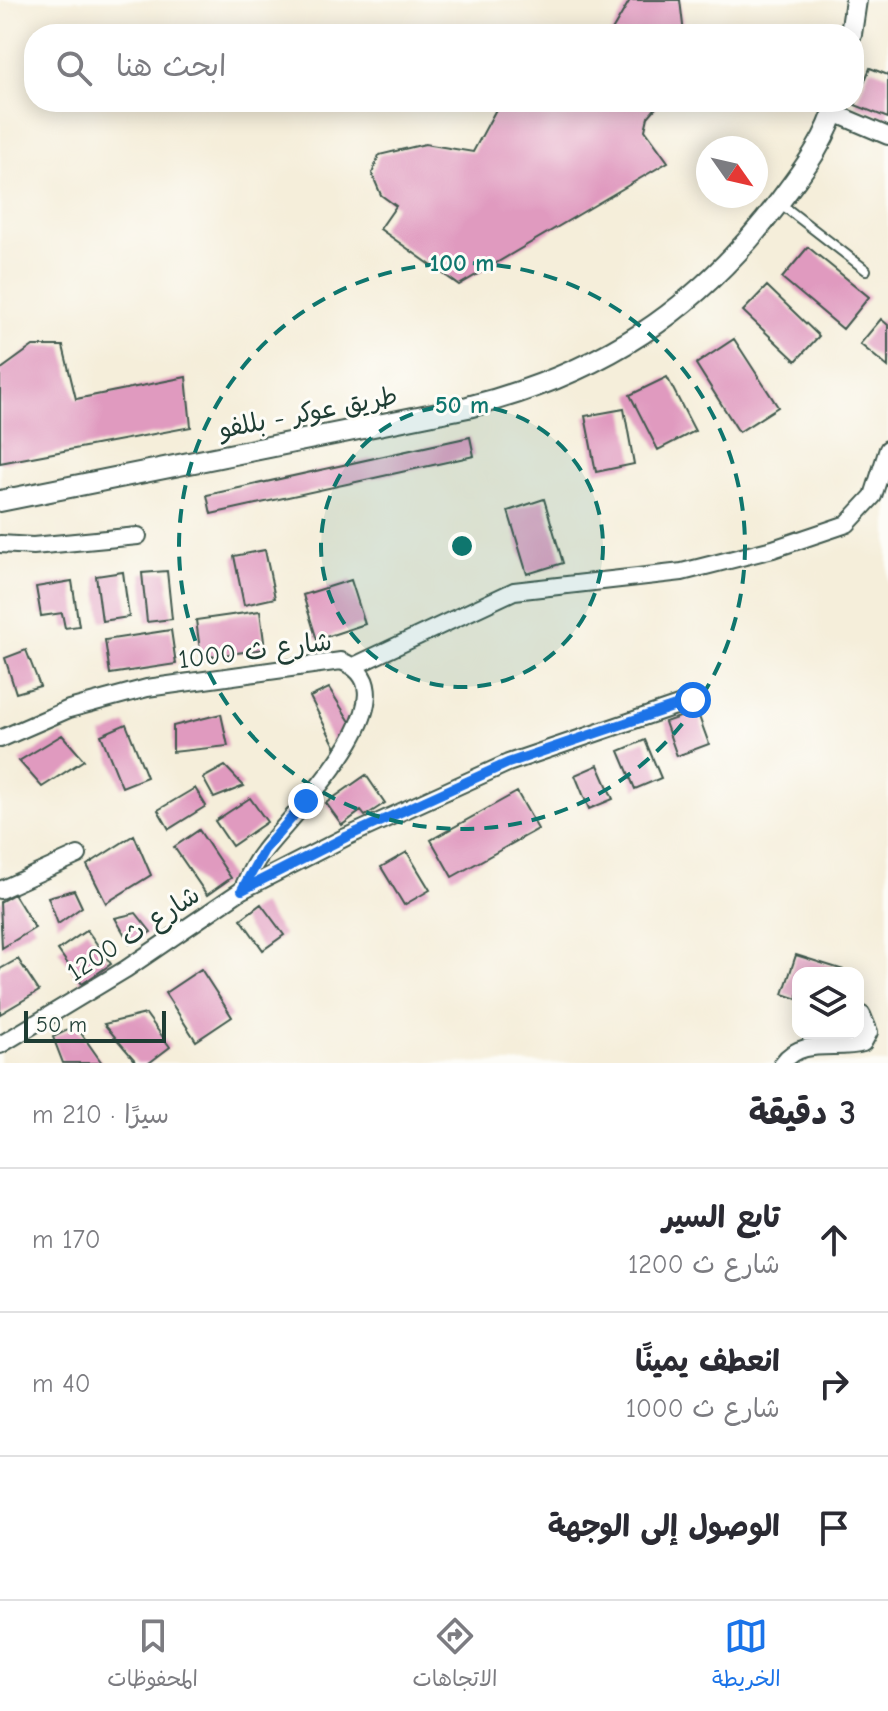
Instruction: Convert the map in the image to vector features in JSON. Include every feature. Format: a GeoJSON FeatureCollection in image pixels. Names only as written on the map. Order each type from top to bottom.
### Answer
{"type":"FeatureCollection","features":[{"type":"Feature","properties":{"kind":"street"},"geometry":{"type":"LineString","coordinates":[[852,24],[856,0]]}},
{"type":"Feature","properties":{"kind":"street","name":"طريق عوكر - بللفو"},"geometry":{"type":"LineString","coordinates":[[0,501],[388,424],[526,391],[617,349],[685,304],[726,266],[816,151],[834,112]]}},
{"type":"Feature","properties":{"kind":"street"},"geometry":{"type":"LineString","coordinates":[[845,112],[888,136]]}},
{"type":"Feature","properties":{"kind":"street"},"geometry":{"type":"LineString","coordinates":[[354,666],[514,591],[682,572],[773,549],[847,524],[873,496],[888,449]]}},
{"type":"Feature","properties":{"kind":"street"},"geometry":{"type":"LineString","coordinates":[[0,544],[33,546],[138,536]]}},
{"type":"Feature","properties":{"kind":"street","name":"شارع ث 1000"},"geometry":{"type":"LineString","coordinates":[[0,739],[69,709],[147,688],[341,661],[354,666],[362,680],[365,697],[349,748],[264,850],[242,890]]}},
{"type":"Feature","properties":{"kind":"street","name":"شارع ث 1200"},"geometry":{"type":"LineString","coordinates":[[0,1045],[126,969],[242,890],[346,837],[508,763],[693,700]]}},
{"type":"Feature","properties":{"kind":"street"},"geometry":{"type":"LineString","coordinates":[[0,890],[78,855]]}},
{"type":"Feature","properties":{"kind":"street"},"geometry":{"type":"LineString","coordinates":[[783,1063],[789,1054],[805,1047],[863,1043],[869,1032],[864,1020]]}},
{"type":"Feature","properties":{"kind":"lane"},"geometry":{"type":"LineString","coordinates":[[779,202],[866,270]]}},
{"type":"Feature","properties":{"kind":"building"},"geometry":{"type":"Polygon","coordinates":[[[630,0],[680,0],[683,24],[616,24],[630,0]]]}},
{"type":"Feature","properties":{"kind":"building"},"geometry":{"type":"Polygon","coordinates":[[[870,68],[888,75],[888,118],[864,109],[864,83],[870,68]]]}},
{"type":"Feature","properties":{"kind":"building"},"geometry":{"type":"Polygon","coordinates":[[[495,112],[652,112],[645,130],[668,162],[459,285],[380,229],[396,206],[381,195],[372,174],[379,155],[425,144],[473,152],[495,112]]]}},
{"type":"Feature","properties":{"kind":"building"},"geometry":{"type":"Polygon","coordinates":[[[808,247],[869,297],[843,329],[782,278],[808,247]]]}},
{"type":"Feature","properties":{"kind":"building"},"geometry":{"type":"Polygon","coordinates":[[[767,286],[819,336],[796,361],[743,311],[767,286]]]}},
{"type":"Feature","properties":{"kind":"building"},"geometry":{"type":"Polygon","coordinates":[[[881,319],[888,325],[888,367],[860,344],[881,319]]]}},
{"type":"Feature","properties":{"kind":"building"},"geometry":{"type":"Polygon","coordinates":[[[734,339],[778,407],[739,432],[696,364],[734,339]]]}},
{"type":"Feature","properties":{"kind":"building"},"geometry":{"type":"Polygon","coordinates":[[[33,346],[63,346],[76,399],[186,377],[191,427],[0,463],[0,370],[33,346]]]}},
{"type":"Feature","properties":{"kind":"building"},"geometry":{"type":"Polygon","coordinates":[[[667,377],[695,431],[658,450],[630,395],[667,377]]]}},
{"type":"Feature","properties":{"kind":"building"},"geometry":{"type":"Polygon","coordinates":[[[624,409],[634,464],[596,472],[585,416],[624,409]]]}},
{"type":"Feature","properties":{"kind":"building"},"geometry":{"type":"Polygon","coordinates":[[[470,437],[474,456],[211,514],[207,495],[470,437]]]}},
{"type":"Feature","properties":{"kind":"building"},"geometry":{"type":"Polygon","coordinates":[[[544,499],[563,563],[527,574],[508,511],[544,499]]]}},
{"type":"Feature","properties":{"kind":"building"},"geometry":{"type":"Polygon","coordinates":[[[265,550],[275,598],[244,605],[234,556],[265,550]]]}},
{"type":"Feature","properties":{"kind":"building"},"geometry":{"type":"Polygon","coordinates":[[[167,571],[172,619],[147,622],[142,573],[167,571]]]}},
{"type":"Feature","properties":{"kind":"building"},"geometry":{"type":"Polygon","coordinates":[[[123,572],[129,617],[102,621],[96,576],[123,572]]]}},
{"type":"Feature","properties":{"kind":"building"},"geometry":{"type":"Polygon","coordinates":[[[351,580],[365,624],[317,640],[303,595],[351,580]]]}},
{"type":"Feature","properties":{"kind":"building"},"geometry":{"type":"Polygon","coordinates":[[[72,581],[79,626],[65,628],[62,613],[41,616],[36,587],[72,581]]]}},
{"type":"Feature","properties":{"kind":"building"},"geometry":{"type":"Polygon","coordinates":[[[260,611],[265,649],[201,658],[196,620],[260,611]]]}},
{"type":"Feature","properties":{"kind":"building"},"geometry":{"type":"Polygon","coordinates":[[[171,630],[176,664],[110,674],[105,640],[171,630]]]}},
{"type":"Feature","properties":{"kind":"building"},"geometry":{"type":"Polygon","coordinates":[[[26,650],[40,686],[16,693],[5,658],[26,650]]]}},
{"type":"Feature","properties":{"kind":"building"},"geometry":{"type":"Polygon","coordinates":[[[329,688],[352,725],[337,750],[310,697],[329,688]]]}},
{"type":"Feature","properties":{"kind":"building"},"geometry":{"type":"Polygon","coordinates":[[[697,711],[709,744],[677,756],[665,722],[697,711]]]}},
{"type":"Feature","properties":{"kind":"building"},"geometry":{"type":"Polygon","coordinates":[[[221,714],[228,746],[173,752],[173,726],[221,714]]]}},
{"type":"Feature","properties":{"kind":"building"},"geometry":{"type":"Polygon","coordinates":[[[126,724],[147,777],[122,787],[101,735],[126,724]]]}},
{"type":"Feature","properties":{"kind":"building"},"geometry":{"type":"Polygon","coordinates":[[[62,735],[84,760],[42,787],[19,761],[62,735]]]}},
{"type":"Feature","properties":{"kind":"building"},"geometry":{"type":"Polygon","coordinates":[[[645,740],[661,778],[635,789],[619,751],[645,740]]]}},
{"type":"Feature","properties":{"kind":"building"},"geometry":{"type":"Polygon","coordinates":[[[598,765],[613,799],[589,809],[575,775],[598,765]]]}},
{"type":"Feature","properties":{"kind":"building"},"geometry":{"type":"Polygon","coordinates":[[[225,766],[244,786],[214,798],[203,778],[225,766]]]}},
{"type":"Feature","properties":{"kind":"building"},"geometry":{"type":"Polygon","coordinates":[[[366,775],[385,803],[365,816],[361,811],[342,825],[326,803],[366,775]]]}},
{"type":"Feature","properties":{"kind":"building"},"geometry":{"type":"Polygon","coordinates":[[[195,788],[206,806],[169,829],[158,810],[195,788]]]}},
{"type":"Feature","properties":{"kind":"building"},"geometry":{"type":"Polygon","coordinates":[[[517,792],[538,829],[452,877],[431,840],[517,792]]]}},
{"type":"Feature","properties":{"kind":"building"},"geometry":{"type":"Polygon","coordinates":[[[250,798],[267,822],[232,846],[215,821],[250,798]]]}},
{"type":"Feature","properties":{"kind":"building"},"geometry":{"type":"Polygon","coordinates":[[[199,830],[231,878],[207,895],[174,847],[199,830]]]}},
{"type":"Feature","properties":{"kind":"building"},"geometry":{"type":"Polygon","coordinates":[[[134,835],[151,875],[106,903],[87,865],[134,835]]]}},
{"type":"Feature","properties":{"kind":"building"},"geometry":{"type":"Polygon","coordinates":[[[407,852],[430,890],[404,905],[381,867],[407,852]]]}},
{"type":"Feature","properties":{"kind":"building"},"geometry":{"type":"Polygon","coordinates":[[[74,890],[82,907],[58,924],[48,897],[74,890]]]}},
{"type":"Feature","properties":{"kind":"building"},"geometry":{"type":"Polygon","coordinates":[[[14,894],[35,928],[2,948],[0,902],[14,894]]]}},
{"type":"Feature","properties":{"kind":"building"},"geometry":{"type":"Polygon","coordinates":[[[261,904],[284,935],[263,950],[241,919],[261,904]]]}},
{"type":"Feature","properties":{"kind":"building"},"geometry":{"type":"Polygon","coordinates":[[[136,913],[151,932],[130,944],[115,918],[136,913]]]}},
{"type":"Feature","properties":{"kind":"building"},"geometry":{"type":"Polygon","coordinates":[[[87,930],[111,964],[82,984],[58,950],[87,930]]]}},
{"type":"Feature","properties":{"kind":"building"},"geometry":{"type":"Polygon","coordinates":[[[796,955],[834,967],[792,967],[796,955]]]}},
{"type":"Feature","properties":{"kind":"building"},"geometry":{"type":"Polygon","coordinates":[[[18,959],[39,991],[0,1014],[0,969],[18,959]]]}},
{"type":"Feature","properties":{"kind":"building"},"geometry":{"type":"Polygon","coordinates":[[[792,967],[792,997],[783,994],[792,967]]]}},
{"type":"Feature","properties":{"kind":"building"},"geometry":{"type":"Polygon","coordinates":[[[201,969],[232,1017],[196,1041],[165,993],[201,969]]]}},
{"type":"Feature","properties":{"kind":"building"},"geometry":{"type":"Polygon","coordinates":[[[146,1014],[170,1047],[149,1063],[137,1063],[104,1024],[146,1014]]]}},
{"type":"Feature","properties":{"kind":"building"},"geometry":{"type":"Polygon","coordinates":[[[76,1026],[102,1063],[63,1063],[53,1037],[76,1026]]]}},
{"type":"Feature","properties":{"kind":"route"},"geometry":{"type":"LineString","coordinates":[[306,801],[264,850],[242,890],[346,837],[508,763],[693,700]]}}]}
